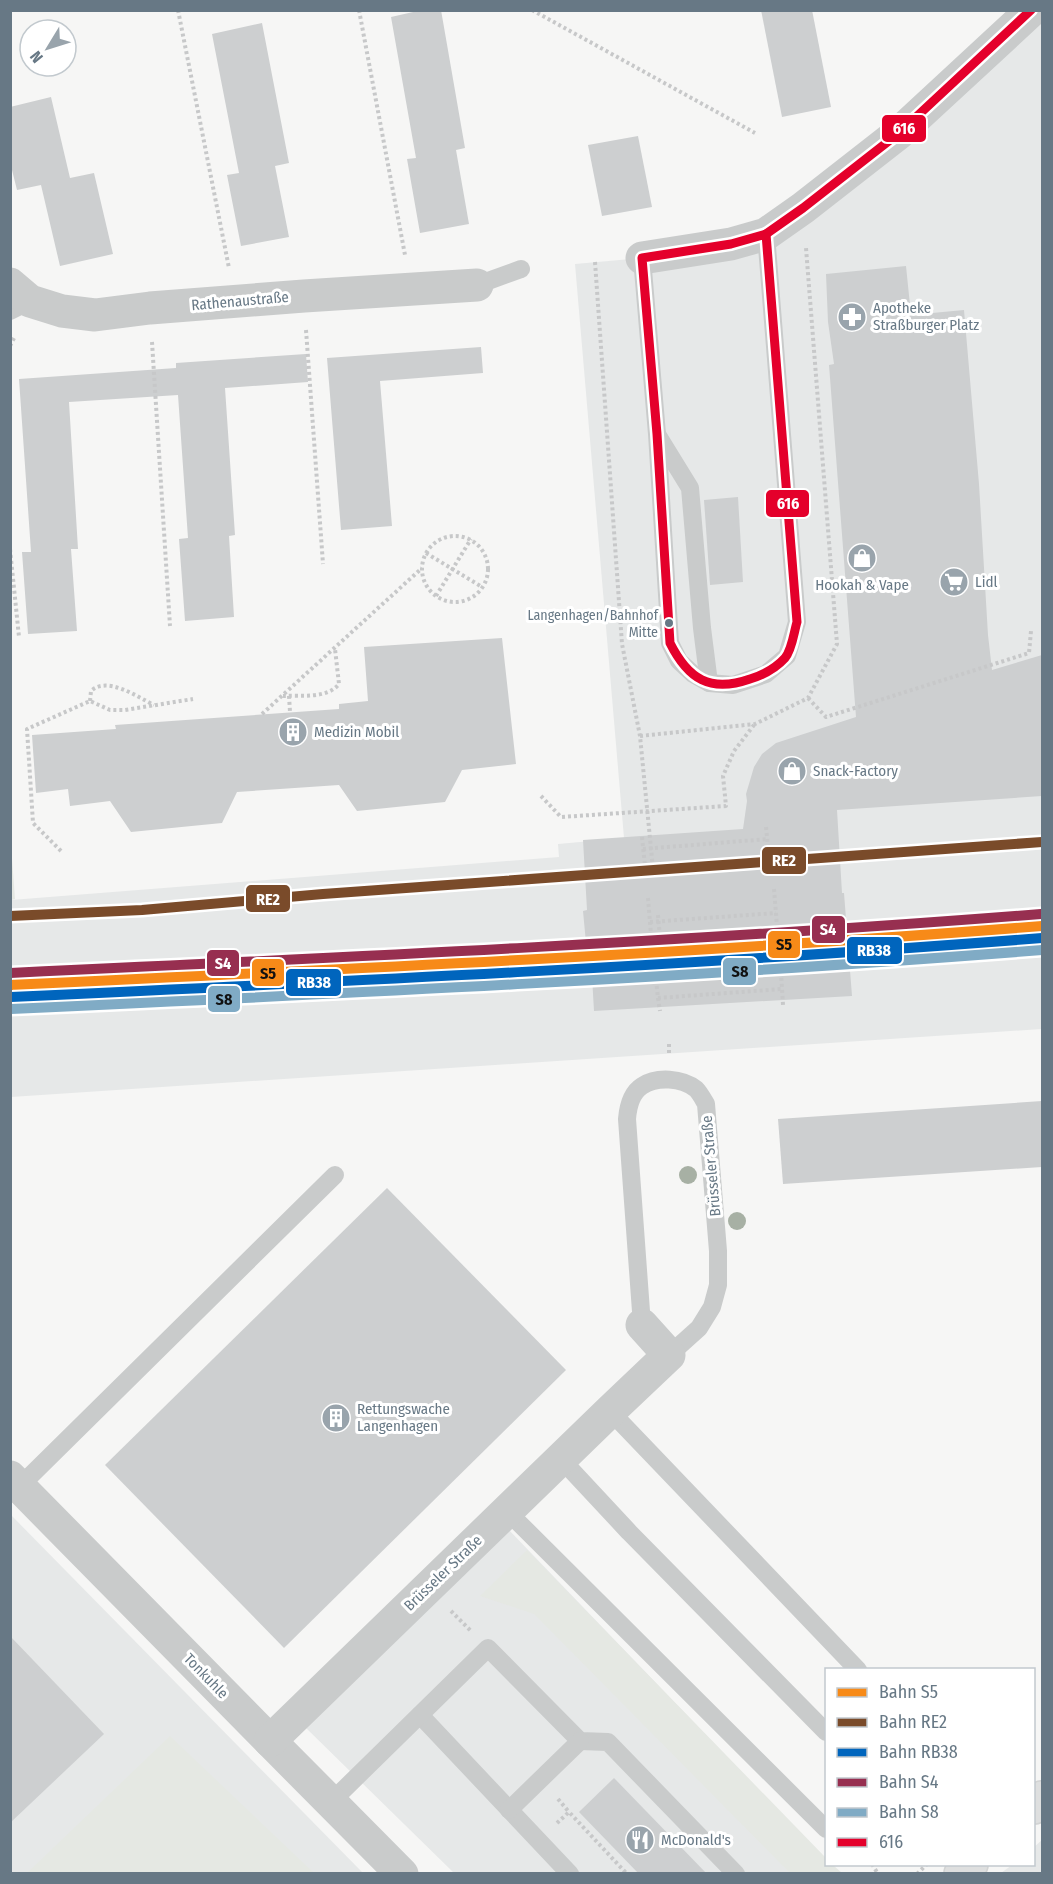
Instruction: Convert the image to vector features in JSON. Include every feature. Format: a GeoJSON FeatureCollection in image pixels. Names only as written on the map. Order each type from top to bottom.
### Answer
{"type":"FeatureCollection","features":[{"type":"Feature","properties":{"kind":"street"},"geometry":{"type":"LineString","coordinates":[[642,258],[731,244],[766,234],[899,133],[1031,19]]}},
{"type":"Feature","properties":{"kind":"street","name":"Rathenaustraße"},"geometry":{"type":"LineString","coordinates":[[17,298],[62,311],[95,315],[150,308],[477,285]]}},
{"type":"Feature","properties":{"kind":"street","name":"Brüsseler Straße"},"geometry":{"type":"LineString","coordinates":[[270,1741],[669,1355],[642,1325]]}},
{"type":"Feature","properties":{"kind":"street","name":"Tonkuhle"},"geometry":{"type":"LineString","coordinates":[[15,1482],[402,1874]]}},
{"type":"Feature","properties":{"kind":"lane"},"geometry":{"type":"LineString","coordinates":[[642,258],[657,434],[670,643],[679,661],[693,674],[709,683],[733,685],[766,674],[787,656],[797,622],[766,234]]}},
{"type":"Feature","properties":{"kind":"lane"},"geometry":{"type":"LineString","coordinates":[[477,285],[522,269]]}},
{"type":"Feature","properties":{"kind":"lane"},"geometry":{"type":"LineString","coordinates":[[657,434],[690,488],[709,683]]}},
{"type":"Feature","properties":{"kind":"lane","name":"Brüsseler Straße"},"geometry":{"type":"LineString","coordinates":[[642,1325],[627,1119],[629,1105],[643,1086],[655,1081],[685,1082],[698,1090],[706,1104],[718,1251],[718,1285],[712,1307],[699,1328],[669,1355]]}},
{"type":"Feature","properties":{"kind":"lane"},"geometry":{"type":"LineString","coordinates":[[15,1482],[335,1175]]}},
{"type":"Feature","properties":{"kind":"lane"},"geometry":{"type":"LineString","coordinates":[[610,1411],[856,1668]]}},
{"type":"Feature","properties":{"kind":"lane"},"geometry":{"type":"LineString","coordinates":[[561,1459],[629,1532],[825,1730]]}},
{"type":"Feature","properties":{"kind":"lane"},"geometry":{"type":"LineString","coordinates":[[507,1511],[825,1828]]}},
{"type":"Feature","properties":{"kind":"lane"},"geometry":{"type":"LineString","coordinates":[[331,1802],[488,1648],[580,1741],[608,1742],[736,1874]]}},
{"type":"Feature","properties":{"kind":"lane"},"geometry":{"type":"LineString","coordinates":[[420,1716],[570,1874]]}},
{"type":"Feature","properties":{"kind":"lane"},"geometry":{"type":"LineString","coordinates":[[509,1810],[580,1741]]}},
{"type":"Feature","properties":{"kind":"path"},"geometry":{"type":"LineString","coordinates":[[178,10],[235,302]]}},
{"type":"Feature","properties":{"kind":"path"},"geometry":{"type":"LineString","coordinates":[[359,10],[410,289]]}},
{"type":"Feature","properties":{"kind":"path"},"geometry":{"type":"LineString","coordinates":[[532,10],[754,133]]}},
{"type":"Feature","properties":{"kind":"path"},"geometry":{"type":"LineString","coordinates":[[640,736],[755,724],[808,698],[837,644],[803,208]]}},
{"type":"Feature","properties":{"kind":"path"},"geometry":{"type":"LineString","coordinates":[[595,262],[622,644],[640,736],[653,869]]}},
{"type":"Feature","properties":{"kind":"path"},"geometry":{"type":"LineString","coordinates":[[304,296],[323,564]]}},
{"type":"Feature","properties":{"kind":"path"},"geometry":{"type":"LineString","coordinates":[[150,308],[170,626]]}},
{"type":"Feature","properties":{"kind":"path"},"geometry":{"type":"LineString","coordinates":[[448,536],[471,539],[480,546],[488,567],[487,578],[482,587],[475,595],[456,602],[436,596],[424,580],[422,568],[429,547],[448,536]]}},
{"type":"Feature","properties":{"kind":"path"},"geometry":{"type":"LineString","coordinates":[[436,596],[471,539]]}},
{"type":"Feature","properties":{"kind":"path"},"geometry":{"type":"LineString","coordinates":[[10,549],[19,637]]}},
{"type":"Feature","properties":{"kind":"path"},"geometry":{"type":"LineString","coordinates":[[426,553],[482,587]]}},
{"type":"Feature","properties":{"kind":"path"},"geometry":{"type":"LineString","coordinates":[[262,714],[422,568]]}},
{"type":"Feature","properties":{"kind":"path"},"geometry":{"type":"LineString","coordinates":[[808,698],[826,717],[1029,652],[1031,631]]}},
{"type":"Feature","properties":{"kind":"path"},"geometry":{"type":"LineString","coordinates":[[282,696],[327,693],[334,690],[339,684],[335,648]]}},
{"type":"Feature","properties":{"kind":"path"},"geometry":{"type":"LineString","coordinates":[[90,701],[91,691],[96,686],[110,684],[156,706]]}},
{"type":"Feature","properties":{"kind":"path"},"geometry":{"type":"LineString","coordinates":[[289,696],[290,712]]}},
{"type":"Feature","properties":{"kind":"path"},"geometry":{"type":"LineString","coordinates":[[61,851],[33,823],[27,729],[90,701],[111,710],[125,710],[193,699]]}},
{"type":"Feature","properties":{"kind":"path"},"geometry":{"type":"LineString","coordinates":[[541,796],[561,817],[726,806],[723,776],[734,752],[755,724]]}},
{"type":"Feature","properties":{"kind":"path"},"geometry":{"type":"LineString","coordinates":[[766,827],[769,857]]}},
{"type":"Feature","properties":{"kind":"path"},"geometry":{"type":"LineString","coordinates":[[642,837],[645,866]]}},
{"type":"Feature","properties":{"kind":"path"},"geometry":{"type":"LineString","coordinates":[[643,849],[768,839]]}},
{"type":"Feature","properties":{"kind":"path"},"geometry":{"type":"LineString","coordinates":[[774,889],[778,939]]}},
{"type":"Feature","properties":{"kind":"path"},"geometry":{"type":"LineString","coordinates":[[648,898],[652,947]]}},
{"type":"Feature","properties":{"kind":"path"},"geometry":{"type":"LineString","coordinates":[[650,922],[776,913]]}},
{"type":"Feature","properties":{"kind":"path"},"geometry":{"type":"LineString","coordinates":[[658,915],[661,950]]}},
{"type":"Feature","properties":{"kind":"path"},"geometry":{"type":"LineString","coordinates":[[781,972],[783,1005]]}},
{"type":"Feature","properties":{"kind":"path"},"geometry":{"type":"LineString","coordinates":[[656,980],[660,1011]]}},
{"type":"Feature","properties":{"kind":"path"},"geometry":{"type":"LineString","coordinates":[[658,998],[782,989]]}},
{"type":"Feature","properties":{"kind":"path"},"geometry":{"type":"LineString","coordinates":[[554,1795],[627,1874]]}},
{"type":"Feature","properties":{"kind":"path"},"geometry":{"type":"LineString","coordinates":[[556,1824],[569,1812]]}},
{"type":"Feature","properties":{"kind":"shaded area"},"geometry":{"type":"Polygon","coordinates":[[[1042,23],[1042,1029],[11,1097],[11,900],[559,857],[558,844],[624,838],[575,264],[642,258],[731,244],[1042,23]]]}},
{"type":"Feature","properties":{"kind":"shaded area"},"geometry":{"type":"Polygon","coordinates":[[[10,831],[15,899],[11,900],[10,900],[10,831]]]}},
{"type":"Feature","properties":{"kind":"shaded area"},"geometry":{"type":"Polygon","coordinates":[[[11,1515],[363,1873],[11,1873],[11,1515]]]}},
{"type":"Feature","properties":{"kind":"shaded area"},"geometry":{"type":"Polygon","coordinates":[[[508,1529],[825,1859],[825,1866],[840,1873],[454,1873],[306,1728],[508,1529]]]}},
{"type":"Feature","properties":{"kind":"shaded area"},"geometry":{"type":"Polygon","coordinates":[[[527,1550],[825,1857],[825,1866],[834,1866],[842,1873],[790,1873],[534,1614],[480,1596],[527,1550]]]}},
{"type":"Feature","properties":{"kind":"shaded area"},"geometry":{"type":"Polygon","coordinates":[[[170,1736],[314,1873],[27,1873],[170,1736]]]}},
{"type":"Feature","properties":{"kind":"shaded area"},"geometry":{"type":"Polygon","coordinates":[[[1042,1840],[1042,1873],[1001,1873],[1011,1866],[1035,1866],[1035,1846],[1042,1840]]]}},
{"type":"Feature","properties":{"kind":"building"},"geometry":{"type":"Polygon","coordinates":[[[422,10],[441,10],[465,148],[456,150],[469,224],[420,233],[407,159],[416,158],[391,17],[422,10]]]}},
{"type":"Feature","properties":{"kind":"building"},"geometry":{"type":"Polygon","coordinates":[[[761,10],[812,10],[831,107],[782,117],[761,10]]]}},
{"type":"Feature","properties":{"kind":"building"},"geometry":{"type":"Polygon","coordinates":[[[262,23],[289,163],[275,166],[289,237],[241,246],[227,175],[239,173],[212,34],[262,23]]]}},
{"type":"Feature","properties":{"kind":"building"},"geometry":{"type":"Polygon","coordinates":[[[51,97],[70,178],[94,173],[113,254],[60,266],[41,185],[17,190],[10,162],[10,107],[51,97]]]}},
{"type":"Feature","properties":{"kind":"building"},"geometry":{"type":"Polygon","coordinates":[[[638,136],[652,207],[602,216],[588,145],[638,136]]]}},
{"type":"Feature","properties":{"kind":"building"},"geometry":{"type":"Polygon","coordinates":[[[906,266],[911,315],[964,310],[992,670],[1042,655],[1042,796],[837,810],[852,996],[594,1011],[590,942],[586,943],[583,911],[587,910],[583,840],[743,829],[746,794],[754,767],[762,754],[776,743],[856,717],[829,365],[834,364],[828,322],[826,274],[906,266]]]}},
{"type":"Feature","properties":{"kind":"building"},"geometry":{"type":"Polygon","coordinates":[[[481,347],[483,373],[380,381],[392,526],[341,530],[327,358],[481,347]]]}},
{"type":"Feature","properties":{"kind":"building"},"geometry":{"type":"Polygon","coordinates":[[[306,354],[308,382],[225,388],[235,535],[229,536],[234,617],[185,621],[179,539],[188,538],[178,395],[69,402],[78,549],[71,549],[77,631],[28,634],[22,552],[31,552],[19,379],[176,368],[176,363],[306,354]]]}},
{"type":"Feature","properties":{"kind":"building"},"geometry":{"type":"Polygon","coordinates":[[[738,497],[743,582],[710,585],[704,500],[738,497]]]}},
{"type":"Feature","properties":{"kind":"building","name":"Medizin Mobil"},"geometry":{"type":"Polygon","coordinates":[[[502,638],[516,764],[462,770],[445,802],[357,811],[339,785],[237,792],[222,823],[131,832],[110,801],[70,806],[68,789],[36,793],[32,735],[116,729],[115,725],[339,709],[339,704],[368,701],[364,647],[502,638]]]}},
{"type":"Feature","properties":{"kind":"building"},"geometry":{"type":"Polygon","coordinates":[[[1042,1101],[1042,1167],[783,1184],[778,1119],[1042,1101]]]}},
{"type":"Feature","properties":{"kind":"building","name":"Rettungswache Langenhagen"},"geometry":{"type":"Polygon","coordinates":[[[387,1188],[566,1370],[284,1648],[105,1465],[387,1188]]]}},
{"type":"Feature","properties":{"kind":"building"},"geometry":{"type":"Polygon","coordinates":[[[10,1636],[104,1734],[10,1823],[10,1636]]]}},
{"type":"Feature","properties":{"kind":"building","name":"McDonald's"},"geometry":{"type":"Polygon","coordinates":[[[614,1778],[707,1874],[639,1874],[579,1812],[614,1778]]]}},
{"type":"Feature","properties":{"kind":"rail line","name":"RE2"},"geometry":{"type":"LineString","coordinates":[[10,916],[142,910],[323,894],[1042,842]]}},
{"type":"Feature","properties":{"kind":"rail line","name":"S4"},"geometry":{"type":"LineString","coordinates":[[10,973],[655,940],[1041,914]]}},
{"type":"Feature","properties":{"kind":"rail line","name":"S5"},"geometry":{"type":"LineString","coordinates":[[10,985],[655,952],[1042,926]]}},
{"type":"Feature","properties":{"kind":"rail line","name":"RB38"},"geometry":{"type":"LineString","coordinates":[[11,997],[656,964],[1042,938]]}},
{"type":"Feature","properties":{"kind":"rail line","name":"S8"},"geometry":{"type":"LineString","coordinates":[[11,1009],[656,976],[1042,950]]}},
{"type":"Feature","properties":{"kind":"transit line","name":"616"},"geometry":{"type":"LineString","coordinates":[[766,234],[899,133],[1031,10]]}},
{"type":"Feature","properties":{"kind":"transit line","name":"616"},"geometry":{"type":"LineString","coordinates":[[766,234],[797,622],[787,655],[773,668],[760,676],[736,683],[712,683],[702,680],[684,666],[670,643],[657,434],[642,258],[731,244],[766,234]]}},
{"type":"Feature","properties":{"kind":"place","name":"Apotheke Straßburger Platz"},"geometry":{"type":"Point","coordinates":[852,317]}},
{"type":"Feature","properties":{"kind":"place","name":"Hookah & Vape"},"geometry":{"type":"Point","coordinates":[862,558]}},
{"type":"Feature","properties":{"kind":"place","name":"Lidl"},"geometry":{"type":"Point","coordinates":[954,582]}},
{"type":"Feature","properties":{"kind":"place","name":"Langenhagen/Bahnhof Mitte"},"geometry":{"type":"Point","coordinates":[669,623]}},
{"type":"Feature","properties":{"kind":"place","name":"Medizin Mobil"},"geometry":{"type":"Point","coordinates":[293,732]}},
{"type":"Feature","properties":{"kind":"place","name":"Snack-Factory"},"geometry":{"type":"Point","coordinates":[792,771]}},
{"type":"Feature","properties":{"kind":"place","name":"Rettungswache Langenhagen"},"geometry":{"type":"Point","coordinates":[336,1418]}},
{"type":"Feature","properties":{"kind":"place","name":"McDonald's"},"geometry":{"type":"Point","coordinates":[640,1840]}}]}
